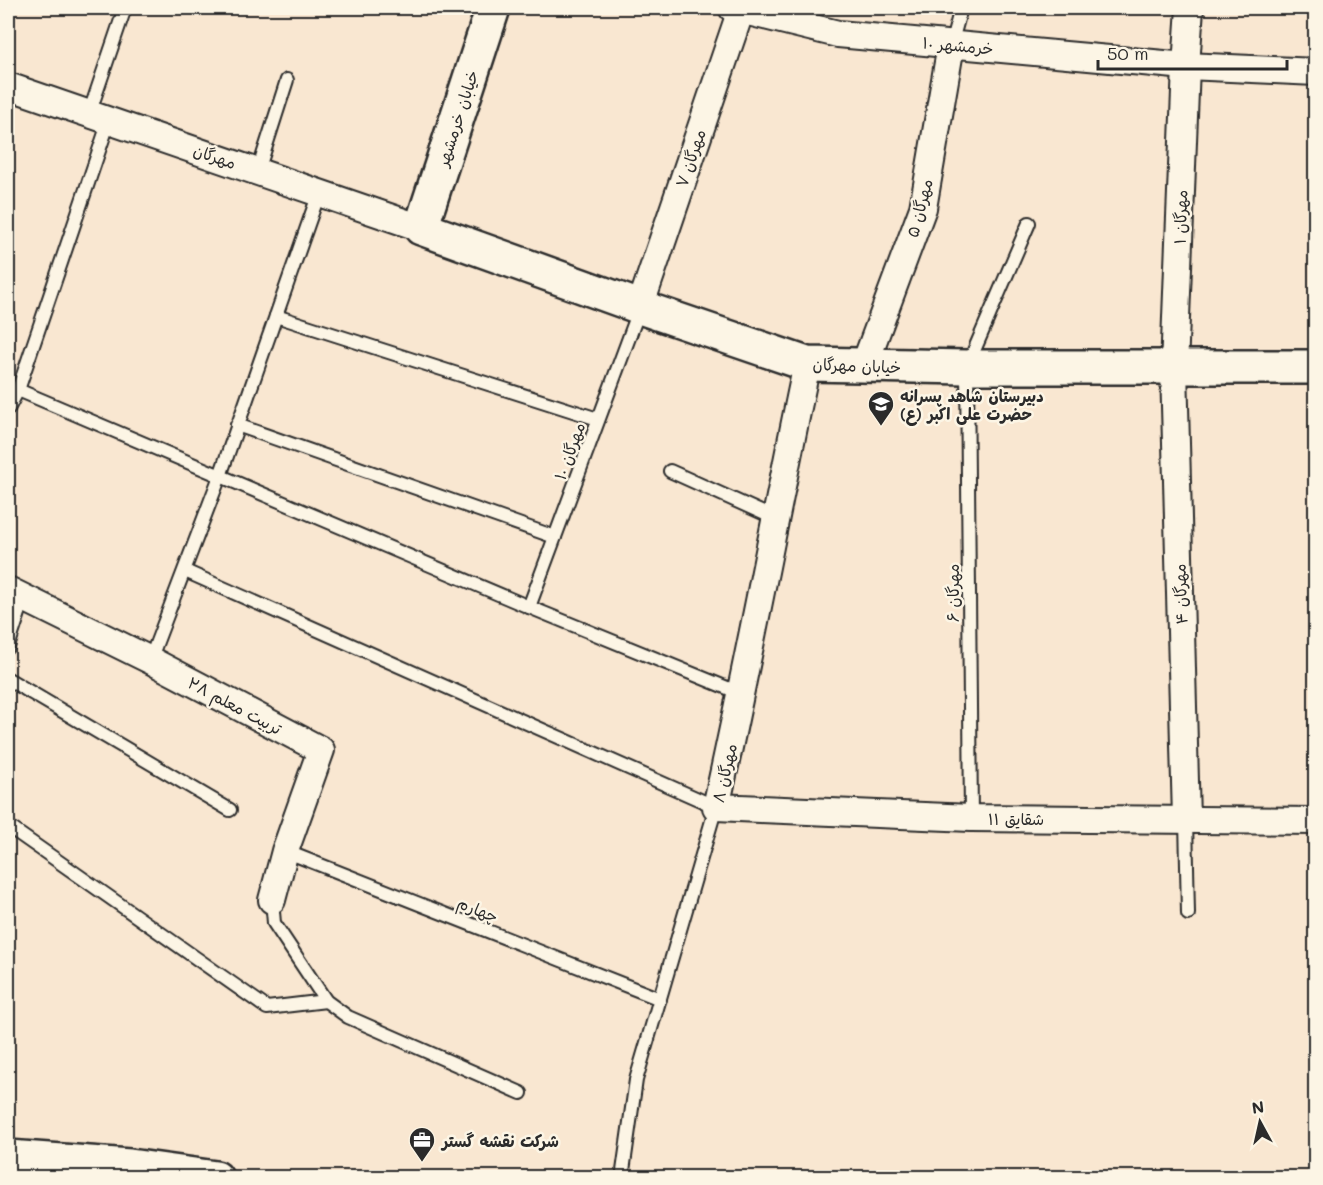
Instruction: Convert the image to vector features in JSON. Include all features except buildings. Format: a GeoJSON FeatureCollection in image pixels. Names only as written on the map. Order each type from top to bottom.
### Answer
{"type":"FeatureCollection","features":[{"type":"Feature","properties":{"kind":"street","name":"خیابان خرمشهر"},"geometry":{"type":"LineString","coordinates":[[421,228],[493,8]]}},
{"type":"Feature","properties":{"kind":"street","name":"مهرگان ۱"},"geometry":{"type":"LineString","coordinates":[[1174,368],[1190,8]]}},
{"type":"Feature","properties":{"kind":"street","name":"خرمشهر ۱۰"},"geometry":{"type":"LineString","coordinates":[[736,9],[798,16],[837,34],[1186,66],[1316,72]]}},
{"type":"Feature","properties":{"kind":"street","name":"مهرگان ۷"},"geometry":{"type":"LineString","coordinates":[[640,307],[736,9]]}},
{"type":"Feature","properties":{"kind":"street","name":"مهرگان ۵"},"geometry":{"type":"LineString","coordinates":[[864,366],[922,208],[951,45]]}},
{"type":"Feature","properties":{"kind":"street","name":"مهرگان"},"geometry":{"type":"LineString","coordinates":[[8,86],[421,228]]}},
{"type":"Feature","properties":{"kind":"street","name":"خیابان مهرگان"},"geometry":{"type":"LineString","coordinates":[[421,228],[807,364],[967,367],[1316,367]]}},
{"type":"Feature","properties":{"kind":"street","name":"مهرگان ۸"},"geometry":{"type":"LineString","coordinates":[[716,807],[807,364]]}},
{"type":"Feature","properties":{"kind":"street","name":"مهرگان ۴"},"geometry":{"type":"LineString","coordinates":[[1174,368],[1186,819]]}},
{"type":"Feature","properties":{"kind":"street","name":"تربیت معلم ۲۸"},"geometry":{"type":"LineString","coordinates":[[16,594],[150,660],[321,750],[285,851],[272,900]]}},
{"type":"Feature","properties":{"kind":"street","name":"شقایق ۱۱"},"geometry":{"type":"LineString","coordinates":[[716,807],[971,818],[1316,821]]}},
{"type":"Feature","properties":{"kind":"street"},"geometry":{"type":"LineString","coordinates":[[8,1157],[130,1166],[216,1178]]}},
{"type":"Feature","properties":{"kind":"lane"},"geometry":{"type":"LineString","coordinates":[[8,409],[18,390],[99,117],[125,8]]}},
{"type":"Feature","properties":{"kind":"lane"},"geometry":{"type":"LineString","coordinates":[[951,45],[961,8]]}},
{"type":"Feature","properties":{"kind":"lane"},"geometry":{"type":"LineString","coordinates":[[258,171],[287,80]]}},
{"type":"Feature","properties":{"kind":"lane"},"geometry":{"type":"LineString","coordinates":[[150,660],[185,571],[319,193]]}},
{"type":"Feature","properties":{"kind":"lane"},"geometry":{"type":"LineString","coordinates":[[967,367],[1029,223]]}},
{"type":"Feature","properties":{"kind":"lane","name":"مهرگان ۱۰"},"geometry":{"type":"LineString","coordinates":[[529,607],[640,307]]}},
{"type":"Feature","properties":{"kind":"lane"},"geometry":{"type":"LineString","coordinates":[[276,316],[598,418]]}},
{"type":"Feature","properties":{"kind":"lane","name":"مهرگان ۶"},"geometry":{"type":"LineString","coordinates":[[967,367],[971,818]]}},
{"type":"Feature","properties":{"kind":"lane"},"geometry":{"type":"LineString","coordinates":[[18,390],[529,607],[741,694]]}},
{"type":"Feature","properties":{"kind":"lane"},"geometry":{"type":"LineString","coordinates":[[237,425],[555,537]]}},
{"type":"Feature","properties":{"kind":"lane"},"geometry":{"type":"LineString","coordinates":[[670,471],[774,518]]}},
{"type":"Feature","properties":{"kind":"lane"},"geometry":{"type":"LineString","coordinates":[[185,571],[716,807]]}},
{"type":"Feature","properties":{"kind":"lane"},"geometry":{"type":"LineString","coordinates":[[8,647],[16,594]]}},
{"type":"Feature","properties":{"kind":"lane"},"geometry":{"type":"LineString","coordinates":[[8,679],[230,810]]}},
{"type":"Feature","properties":{"kind":"lane","name":"مهرگان ۸"},"geometry":{"type":"LineString","coordinates":[[622,1178],[636,1080],[716,807]]}},
{"type":"Feature","properties":{"kind":"lane"},"geometry":{"type":"LineString","coordinates":[[1186,819],[1188,914]]}},
{"type":"Feature","properties":{"kind":"lane"},"geometry":{"type":"LineString","coordinates":[[8,826],[267,1008],[326,1001]]}},
{"type":"Feature","properties":{"kind":"lane","name":"چهارم"},"geometry":{"type":"LineString","coordinates":[[285,851],[660,999]]}},
{"type":"Feature","properties":{"kind":"lane"},"geometry":{"type":"LineString","coordinates":[[272,900],[274,923],[326,1001],[348,1017],[521,1093]]}},
{"type":"Feature","properties":{"kind":"place","name":"دبیرستان شاهد پسرانه حضرت علی اکبر (ع)"},"geometry":{"type":"Point","coordinates":[881,427]}},
{"type":"Feature","properties":{"kind":"place","name":"شرکت نقشه گستر"},"geometry":{"type":"Point","coordinates":[422,1163]}}]}
